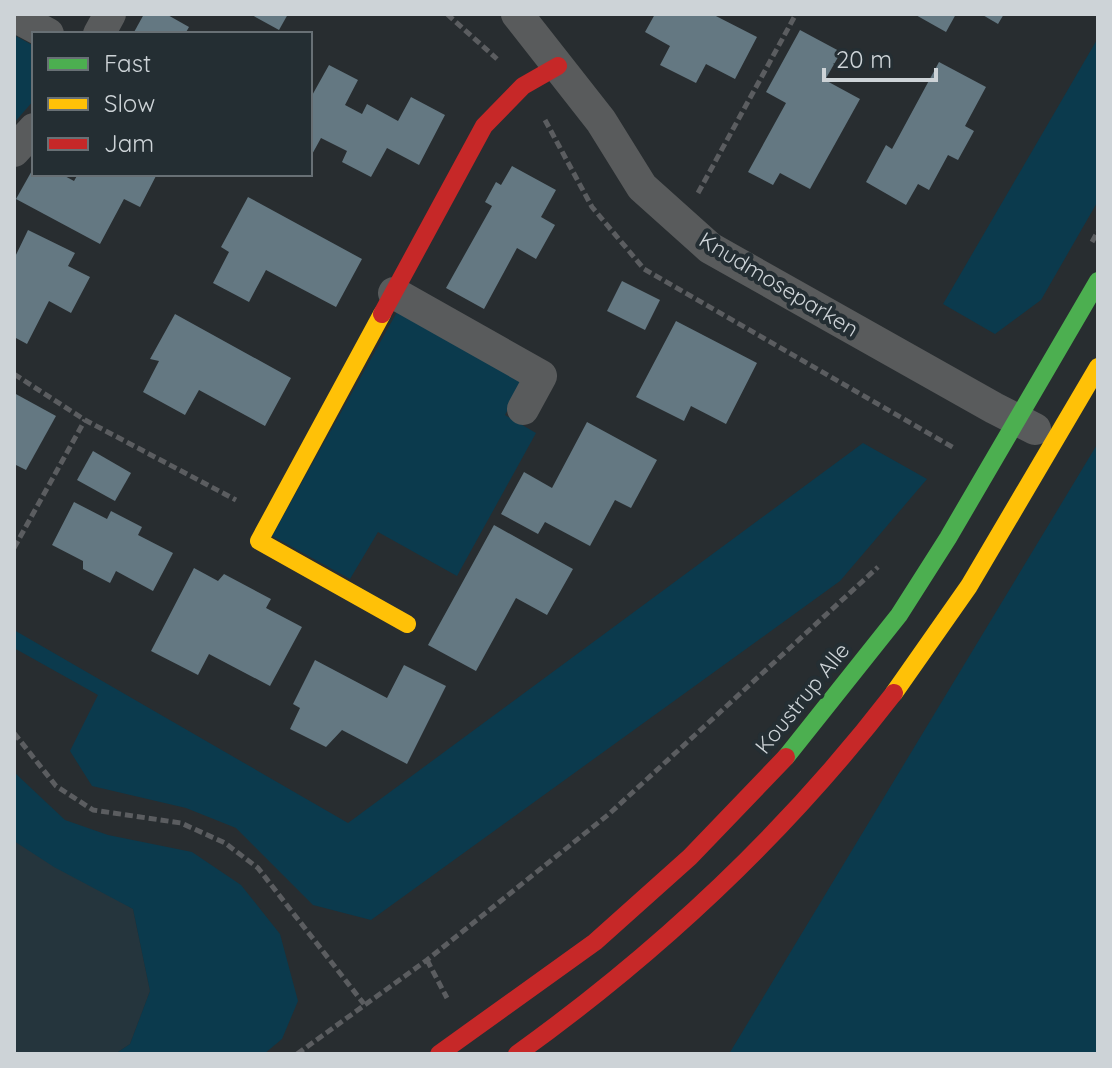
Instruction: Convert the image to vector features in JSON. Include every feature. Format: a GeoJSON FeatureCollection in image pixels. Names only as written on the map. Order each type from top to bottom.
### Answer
{"type":"FeatureCollection","features":[{"type":"Feature","properties":{"kind":"street"},"geometry":{"type":"LineString","coordinates":[[100,32],[110,14]]}},
{"type":"Feature","properties":{"kind":"street","name":"Knudmoseparken"},"geometry":{"type":"LineString","coordinates":[[517,14],[601,121],[642,187],[710,248],[1056,439]]}},
{"type":"Feature","properties":{"kind":"street"},"geometry":{"type":"LineString","coordinates":[[14,16],[44,32]]}},
{"type":"Feature","properties":{"kind":"street"},"geometry":{"type":"LineString","coordinates":[[407,624],[259,541],[484,126],[523,86],[558,66]]}},
{"type":"Feature","properties":{"kind":"street"},"geometry":{"type":"LineString","coordinates":[[14,151],[32,131]]}},
{"type":"Feature","properties":{"kind":"street","name":"Koustrup Alle"},"geometry":{"type":"LineString","coordinates":[[439,1054],[595,942],[690,857],[791,752],[899,615],[948,538],[1098,281]]}},
{"type":"Feature","properties":{"kind":"street"},"geometry":{"type":"LineString","coordinates":[[394,293],[541,376],[523,409]]}},
{"type":"Feature","properties":{"kind":"street"},"geometry":{"type":"LineString","coordinates":[[517,1054],[625,971],[724,883],[820,781],[882,709],[987,558],[1098,367]]}},
{"type":"Feature","properties":{"kind":"path"},"geometry":{"type":"LineString","coordinates":[[686,187],[696,197],[796,14]]}},
{"type":"Feature","properties":{"kind":"path"},"geometry":{"type":"LineString","coordinates":[[14,374],[85,420],[271,519]]}},
{"type":"Feature","properties":{"kind":"path"},"geometry":{"type":"LineString","coordinates":[[14,548],[85,420]]}},
{"type":"Feature","properties":{"kind":"path"},"geometry":{"type":"LineString","coordinates":[[297,1054],[427,960],[609,814],[885,560]]}},
{"type":"Feature","properties":{"kind":"path"},"geometry":{"type":"LineString","coordinates":[[14,733],[56,786],[93,810],[181,823],[225,843],[258,868],[364,1004]]}},
{"type":"Feature","properties":{"kind":"path"},"geometry":{"type":"LineString","coordinates":[[427,960],[447,998]]}},
{"type":"Feature","properties":{"kind":"shaded area"},"geometry":{"type":"Polygon","coordinates":[[[14,35],[32,45],[32,102],[14,123],[14,35]]]}},
{"type":"Feature","properties":{"kind":"shaded area"},"geometry":{"type":"Polygon","coordinates":[[[1098,38],[1098,201],[1041,300],[995,334],[943,304],[1098,38]]]}},
{"type":"Feature","properties":{"kind":"shaded area"},"geometry":{"type":"Polygon","coordinates":[[[397,312],[522,382],[505,415],[536,433],[457,576],[378,532],[350,579],[272,536],[397,312]]]}},
{"type":"Feature","properties":{"kind":"shaded area"},"geometry":{"type":"Polygon","coordinates":[[[863,443],[927,479],[840,581],[371,920],[313,905],[236,828],[186,808],[92,786],[70,751],[98,695],[14,648],[14,630],[348,823],[863,443]]]}},
{"type":"Feature","properties":{"kind":"shaded area"},"geometry":{"type":"Polygon","coordinates":[[[1098,443],[1098,1054],[729,1054],[1098,443]]]}},
{"type":"Feature","properties":{"kind":"shaded area"},"geometry":{"type":"Polygon","coordinates":[[[14,772],[65,820],[108,835],[192,852],[241,885],[280,934],[298,1001],[282,1039],[264,1054],[115,1054],[130,1044],[150,991],[133,909],[54,867],[14,841],[14,772]]]}},
{"type":"Feature","properties":{"kind":"shaded area"},"geometry":{"type":"Polygon","coordinates":[[[14,836],[133,909],[150,991],[130,1044],[115,1054],[14,1054],[14,836]]]}},
{"type":"Feature","properties":{"kind":"building"},"geometry":{"type":"Polygon","coordinates":[[[144,14],[166,14],[189,27],[186,32],[134,32],[144,14]]]}},
{"type":"Feature","properties":{"kind":"building"},"geometry":{"type":"Polygon","coordinates":[[[250,14],[288,14],[279,30],[250,14]]]}},
{"type":"Feature","properties":{"kind":"building"},"geometry":{"type":"Polygon","coordinates":[[[655,14],[712,14],[757,37],[735,79],[706,64],[696,83],[660,65],[670,46],[645,32],[655,14]]]}},
{"type":"Feature","properties":{"kind":"building"},"geometry":{"type":"Polygon","coordinates":[[[914,14],[956,14],[946,32],[914,14]]]}},
{"type":"Feature","properties":{"kind":"building"},"geometry":{"type":"Polygon","coordinates":[[[981,14],[1004,14],[998,24],[981,14]]]}},
{"type":"Feature","properties":{"kind":"building"},"geometry":{"type":"Polygon","coordinates":[[[800,30],[841,52],[825,80],[860,99],[810,189],[780,173],[773,185],[748,172],[786,103],[766,92],[800,30]]]}},
{"type":"Feature","properties":{"kind":"building"},"geometry":{"type":"Polygon","coordinates":[[[939,62],[986,87],[965,126],[974,131],[958,160],[948,155],[929,190],[918,184],[906,205],[866,182],[886,145],[892,149],[939,62]]]}},
{"type":"Feature","properties":{"kind":"building"},"geometry":{"type":"Polygon","coordinates":[[[329,65],[358,80],[345,105],[362,114],[367,104],[398,121],[411,97],[445,115],[419,165],[387,148],[371,177],[342,162],[347,151],[321,138],[312,154],[312,95],[329,65]]]}},
{"type":"Feature","properties":{"kind":"building"},"geometry":{"type":"Polygon","coordinates":[[[512,166],[556,190],[541,217],[555,225],[536,259],[517,248],[484,309],[446,288],[492,206],[485,202],[496,182],[501,185],[512,166]]]}},
{"type":"Feature","properties":{"kind":"building"},"geometry":{"type":"Polygon","coordinates":[[[32,171],[32,176],[65,176],[74,181],[77,176],[156,176],[140,207],[124,199],[100,244],[16,199],[32,171]]]}},
{"type":"Feature","properties":{"kind":"building"},"geometry":{"type":"Polygon","coordinates":[[[248,197],[362,259],[336,307],[266,270],[249,302],[213,283],[229,252],[221,247],[248,197]]]}},
{"type":"Feature","properties":{"kind":"building"},"geometry":{"type":"Polygon","coordinates":[[[28,230],[75,253],[68,266],[90,277],[71,313],[49,301],[27,344],[14,337],[14,259],[28,230]]]}},
{"type":"Feature","properties":{"kind":"building"},"geometry":{"type":"Polygon","coordinates":[[[622,281],[660,300],[645,330],[607,311],[622,281]]]}},
{"type":"Feature","properties":{"kind":"building"},"geometry":{"type":"Polygon","coordinates":[[[175,314],[291,378],[265,426],[199,390],[185,415],[143,392],[159,361],[150,359],[175,314]]]}},
{"type":"Feature","properties":{"kind":"building"},"geometry":{"type":"Polygon","coordinates":[[[676,321],[757,363],[726,424],[691,406],[684,421],[636,397],[676,321]]]}},
{"type":"Feature","properties":{"kind":"building"},"geometry":{"type":"Polygon","coordinates":[[[14,393],[56,416],[26,470],[14,464],[14,393]]]}},
{"type":"Feature","properties":{"kind":"building"},"geometry":{"type":"Polygon","coordinates":[[[587,422],[657,460],[631,508],[615,500],[590,546],[545,522],[538,534],[501,514],[524,472],[552,488],[587,422]]]}},
{"type":"Feature","properties":{"kind":"building"},"geometry":{"type":"Polygon","coordinates":[[[93,451],[131,473],[115,501],[77,480],[93,451]]]}},
{"type":"Feature","properties":{"kind":"building"},"geometry":{"type":"Polygon","coordinates":[[[74,502],[107,519],[111,511],[142,527],[138,535],[173,553],[153,591],[116,571],[110,583],[83,569],[83,561],[52,545],[74,502]]]}},
{"type":"Feature","properties":{"kind":"building"},"geometry":{"type":"Polygon","coordinates":[[[494,525],[573,569],[547,615],[516,598],[476,671],[428,645],[494,525]]]}},
{"type":"Feature","properties":{"kind":"building"},"geometry":{"type":"Polygon","coordinates":[[[194,568],[218,581],[224,574],[271,599],[266,608],[302,627],[270,686],[209,654],[198,675],[151,651],[194,568]]]}},
{"type":"Feature","properties":{"kind":"building"},"geometry":{"type":"Polygon","coordinates":[[[315,660],[387,698],[404,665],[446,686],[407,764],[342,730],[326,747],[290,729],[300,708],[293,704],[315,660]]]}},
{"type":"Feature","properties":{"kind":"traffic: fast"},"geometry":{"type":"LineString","coordinates":[[786,757],[899,615],[948,538],[1098,281]]}},
{"type":"Feature","properties":{"kind":"traffic: slow"},"geometry":{"type":"LineString","coordinates":[[382,314],[259,541],[407,624]]}},
{"type":"Feature","properties":{"kind":"traffic: slow"},"geometry":{"type":"LineString","coordinates":[[894,693],[969,586],[1098,367]]}},
{"type":"Feature","properties":{"kind":"traffic: jam"},"geometry":{"type":"LineString","coordinates":[[382,314],[484,126],[523,86],[558,66]]}},
{"type":"Feature","properties":{"kind":"traffic: jam"},"geometry":{"type":"LineString","coordinates":[[517,1054],[621,974],[719,887],[810,794],[894,693]]}},
{"type":"Feature","properties":{"kind":"traffic: jam"},"geometry":{"type":"LineString","coordinates":[[439,1054],[595,942],[690,857],[786,757]]}}]}
